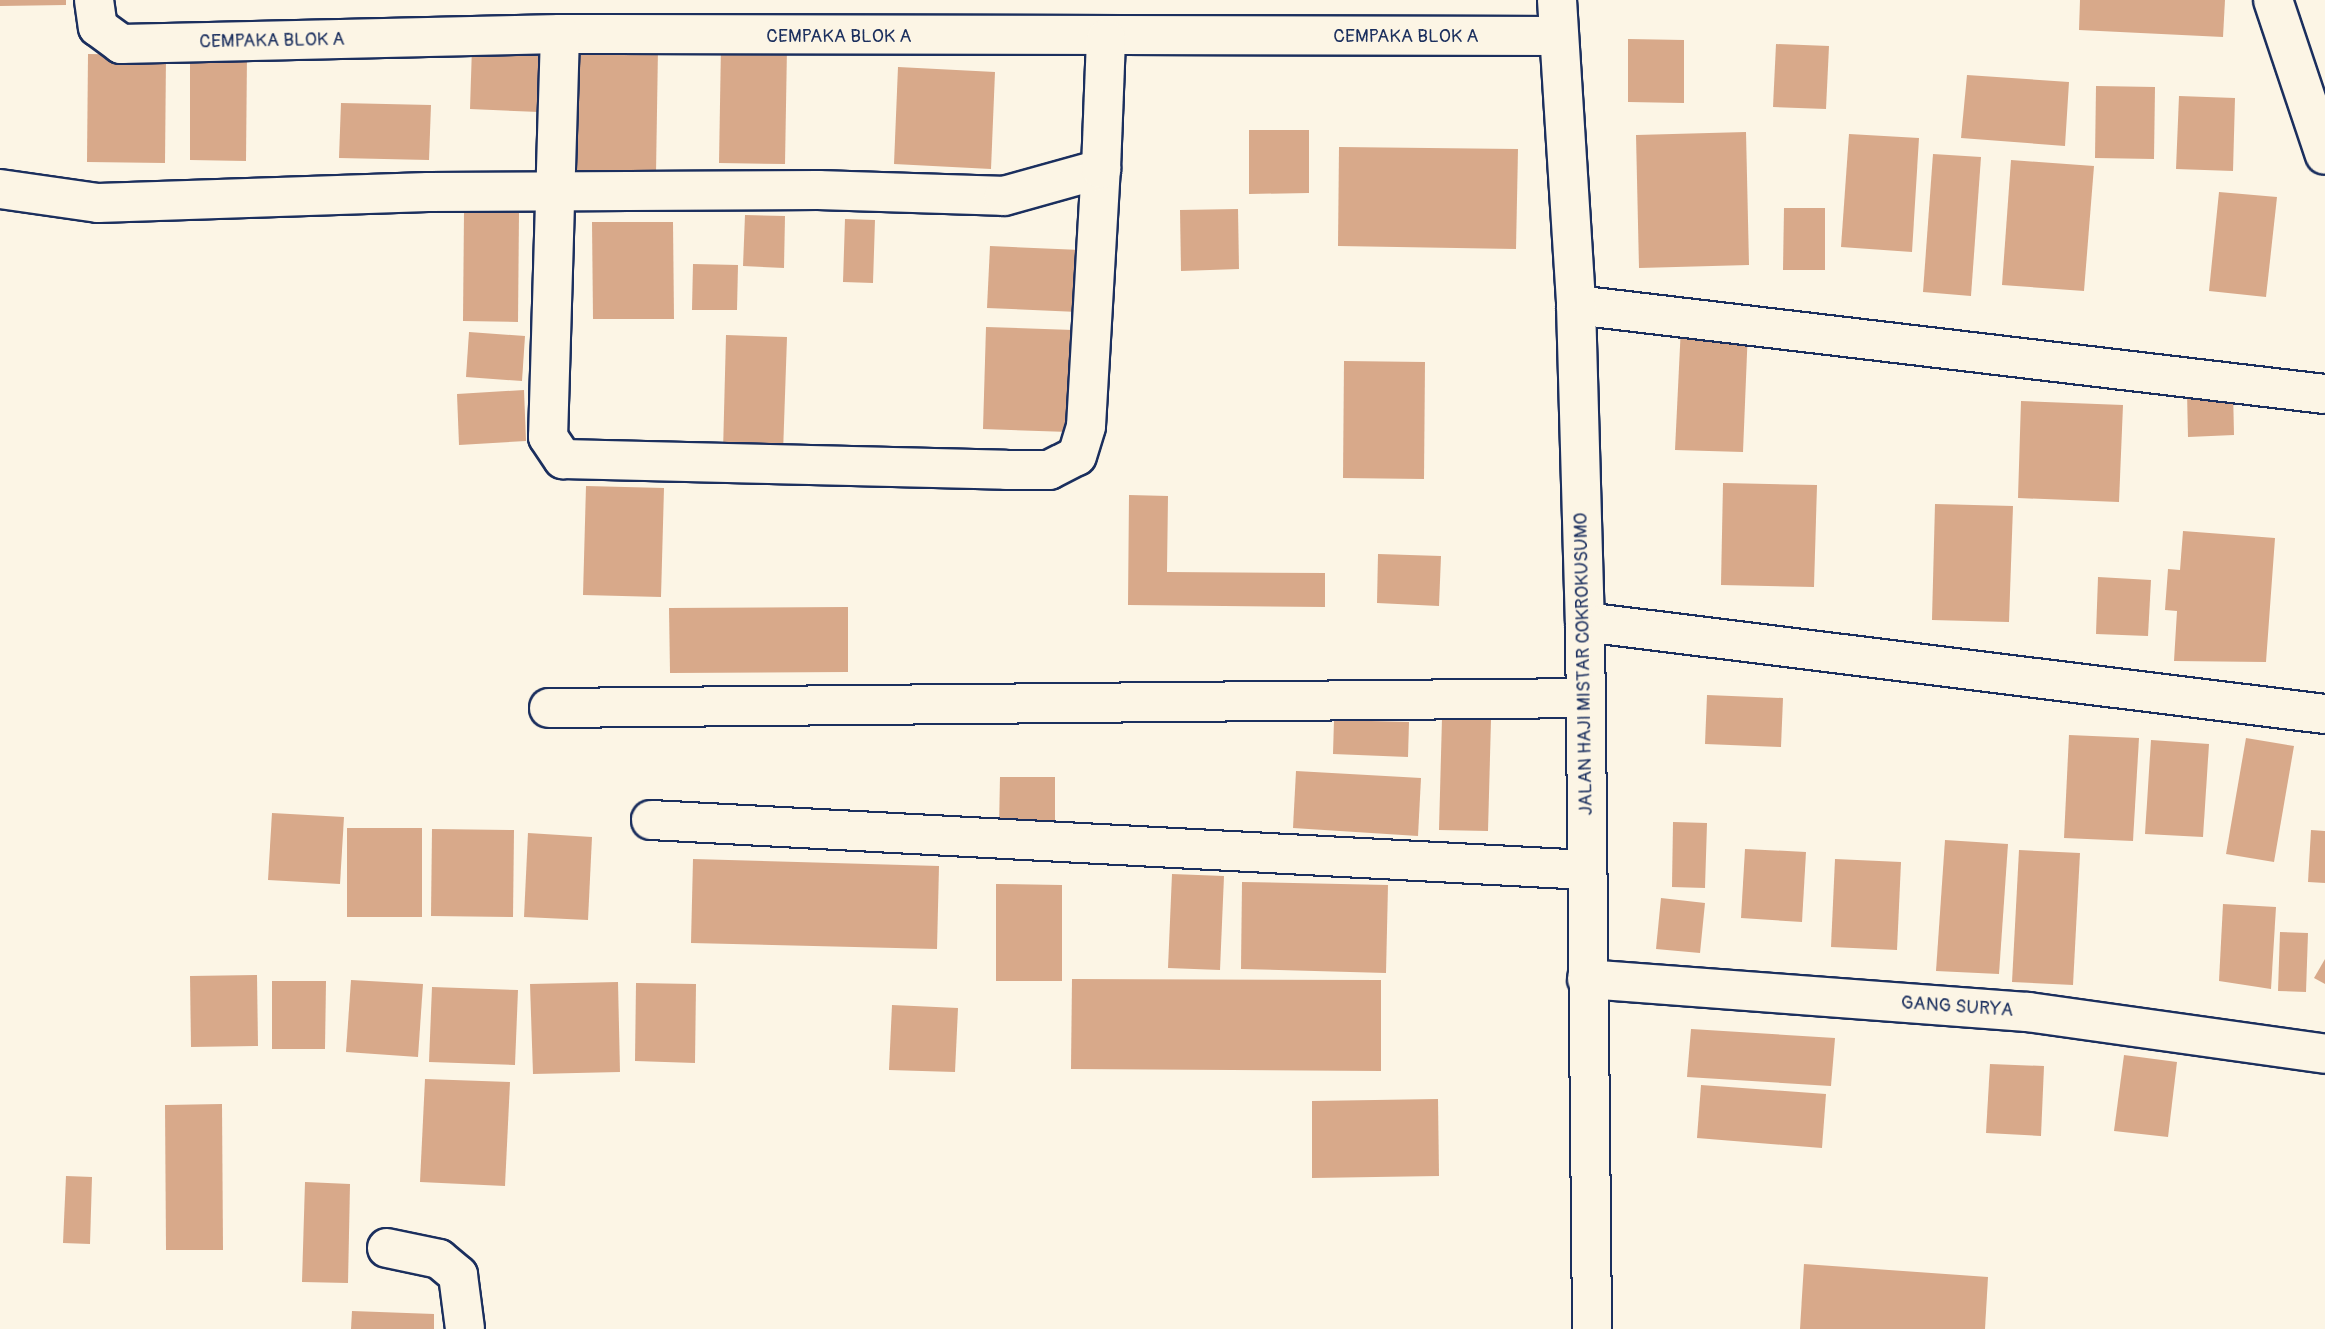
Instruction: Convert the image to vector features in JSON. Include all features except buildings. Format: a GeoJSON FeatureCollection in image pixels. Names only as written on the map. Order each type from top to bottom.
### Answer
{"type":"FeatureCollection","features":[{"type":"Feature","properties":{"kind":"street","name":"CEMPAKA BLOK A"},"geometry":{"type":"LineString","coordinates":[[94,0],[98,27],[121,44],[560,34],[1106,39],[1557,18]]}},
{"type":"Feature","properties":{"kind":"street"},"geometry":{"type":"LineString","coordinates":[[2273,0],[2325,155]]}},
{"type":"Feature","properties":{"kind":"street","name":"JALAN HAJI MISTAR COKROKUSUMO"},"geometry":{"type":"LineString","coordinates":[[1557,18],[1576,305],[1585,622],[1592,1329]]}},
{"type":"Feature","properties":{"kind":"street"},"geometry":{"type":"LineString","coordinates":[[560,34],[548,437],[563,459],[1049,470],[1077,456],[1086,426],[1106,39]]}},
{"type":"Feature","properties":{"kind":"street"},"geometry":{"type":"LineString","coordinates":[[0,189],[97,203],[555,191],[818,190],[1004,196],[1101,169]]}},
{"type":"Feature","properties":{"kind":"street"},"geometry":{"type":"LineString","coordinates":[[1576,305],[2325,394]]}},
{"type":"Feature","properties":{"kind":"street"},"geometry":{"type":"LineString","coordinates":[[1585,622],[2325,714]]}},
{"type":"Feature","properties":{"kind":"street"},"geometry":{"type":"LineString","coordinates":[[548,708],[1585,698]]}},
{"type":"Feature","properties":{"kind":"street"},"geometry":{"type":"LineString","coordinates":[[651,820],[1586,870]]}},
{"type":"Feature","properties":{"kind":"street","name":"GANG SURYA"},"geometry":{"type":"LineString","coordinates":[[1587,979],[2028,1012],[2325,1054]]}},
{"type":"Feature","properties":{"kind":"street"},"geometry":{"type":"LineString","coordinates":[[387,1248],[439,1259],[458,1275],[465,1329]]}}]}
